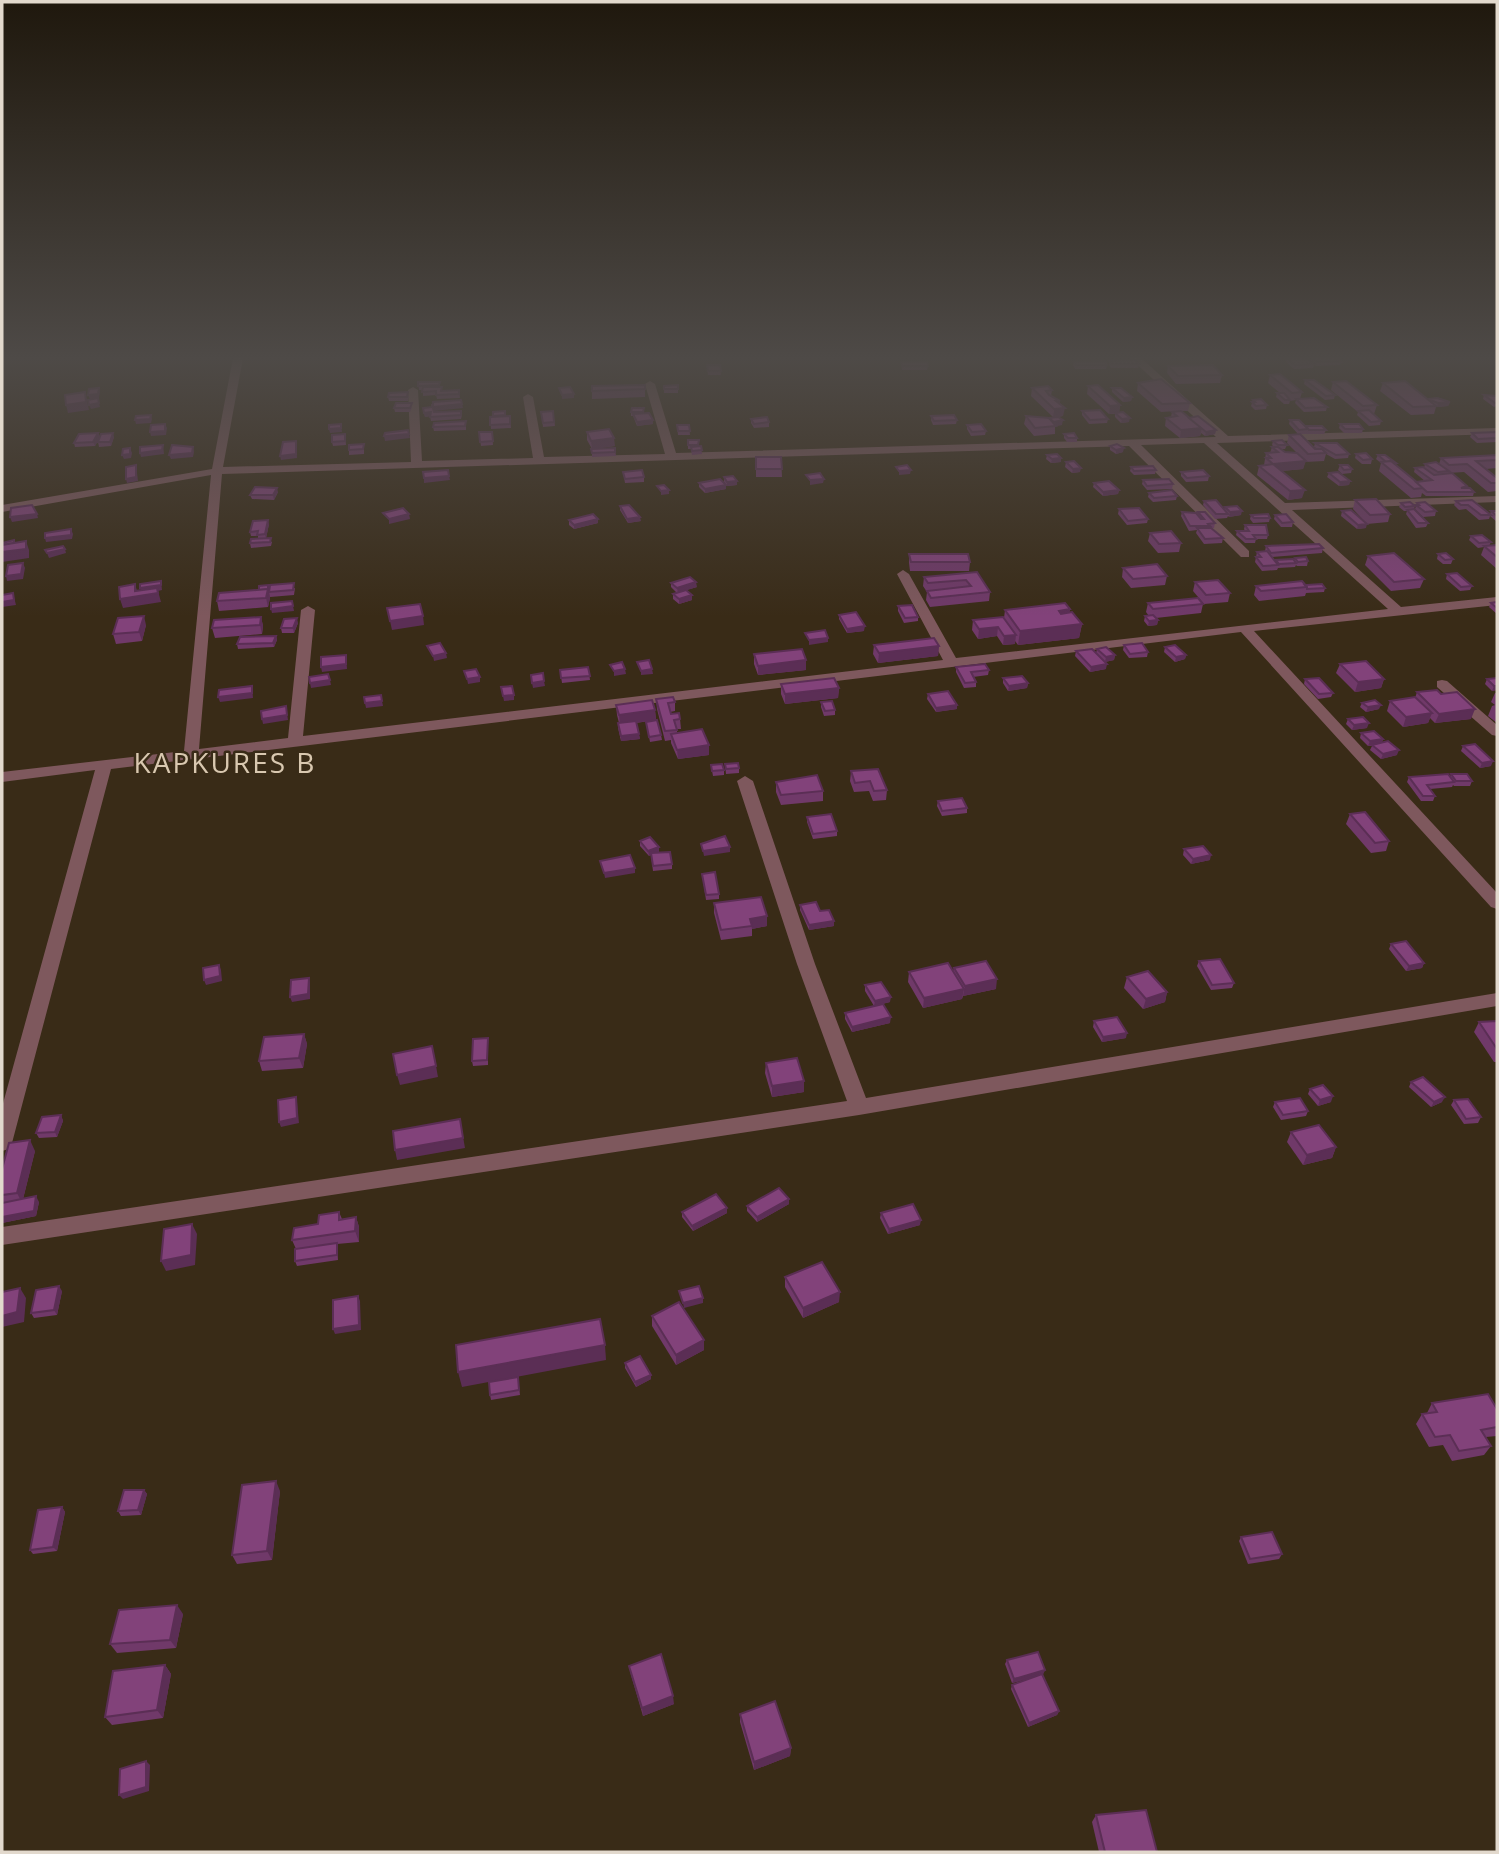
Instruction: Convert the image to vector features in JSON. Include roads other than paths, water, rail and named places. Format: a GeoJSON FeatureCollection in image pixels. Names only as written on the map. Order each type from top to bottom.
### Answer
{"type":"FeatureCollection","features":[{"type":"Feature","properties":{"kind":"street"},"geometry":{"type":"LineString","coordinates":[[191,752],[217,471],[222,445]]}},
{"type":"Feature","properties":{"kind":"street"},"geometry":{"type":"LineString","coordinates":[[416,445],[417,465]]}},
{"type":"Feature","properties":{"kind":"street"},"geometry":{"type":"LineString","coordinates":[[536,445],[539,461]]}},
{"type":"Feature","properties":{"kind":"street"},"geometry":{"type":"LineString","coordinates":[[668,445],[672,457]]}},
{"type":"Feature","properties":{"kind":"street"},"geometry":{"type":"LineString","coordinates":[[2,508],[217,471],[1054,445]]}},
{"type":"Feature","properties":{"kind":"street"},"geometry":{"type":"LineString","coordinates":[[1134,445],[1245,554]]}},
{"type":"Feature","properties":{"kind":"street"},"geometry":{"type":"LineString","coordinates":[[1212,445],[1399,612]]}},
{"type":"Feature","properties":{"kind":"street"},"geometry":{"type":"LineString","coordinates":[[1283,507],[1497,499]]}},
{"type":"Feature","properties":{"kind":"street"},"geometry":{"type":"LineString","coordinates":[[903,573],[952,663]]}},
{"type":"Feature","properties":{"kind":"street"},"geometry":{"type":"LineString","coordinates":[[2,776],[1244,628],[1497,601]]}},
{"type":"Feature","properties":{"kind":"street"},"geometry":{"type":"LineString","coordinates":[[295,742],[308,610]]}},
{"type":"Feature","properties":{"kind":"street"},"geometry":{"type":"LineString","coordinates":[[1244,628],[1354,744],[1415,818],[1497,903]]}},
{"type":"Feature","properties":{"kind":"street"},"geometry":{"type":"LineString","coordinates":[[1442,684],[1497,733]]}},
{"type":"Feature","properties":{"kind":"street"},"geometry":{"type":"LineString","coordinates":[[2,1143],[104,765]]}},
{"type":"Feature","properties":{"kind":"street"},"geometry":{"type":"LineString","coordinates":[[745,781],[806,964],[859,1107]]}},
{"type":"Feature","properties":{"kind":"street"},"geometry":{"type":"LineString","coordinates":[[2,1236],[859,1107],[1497,1000]]}},
{"type":"Feature","properties":{"kind":"district","name":"KAPKURES B"},"geometry":{"type":"Point","coordinates":[225,762]}}]}
